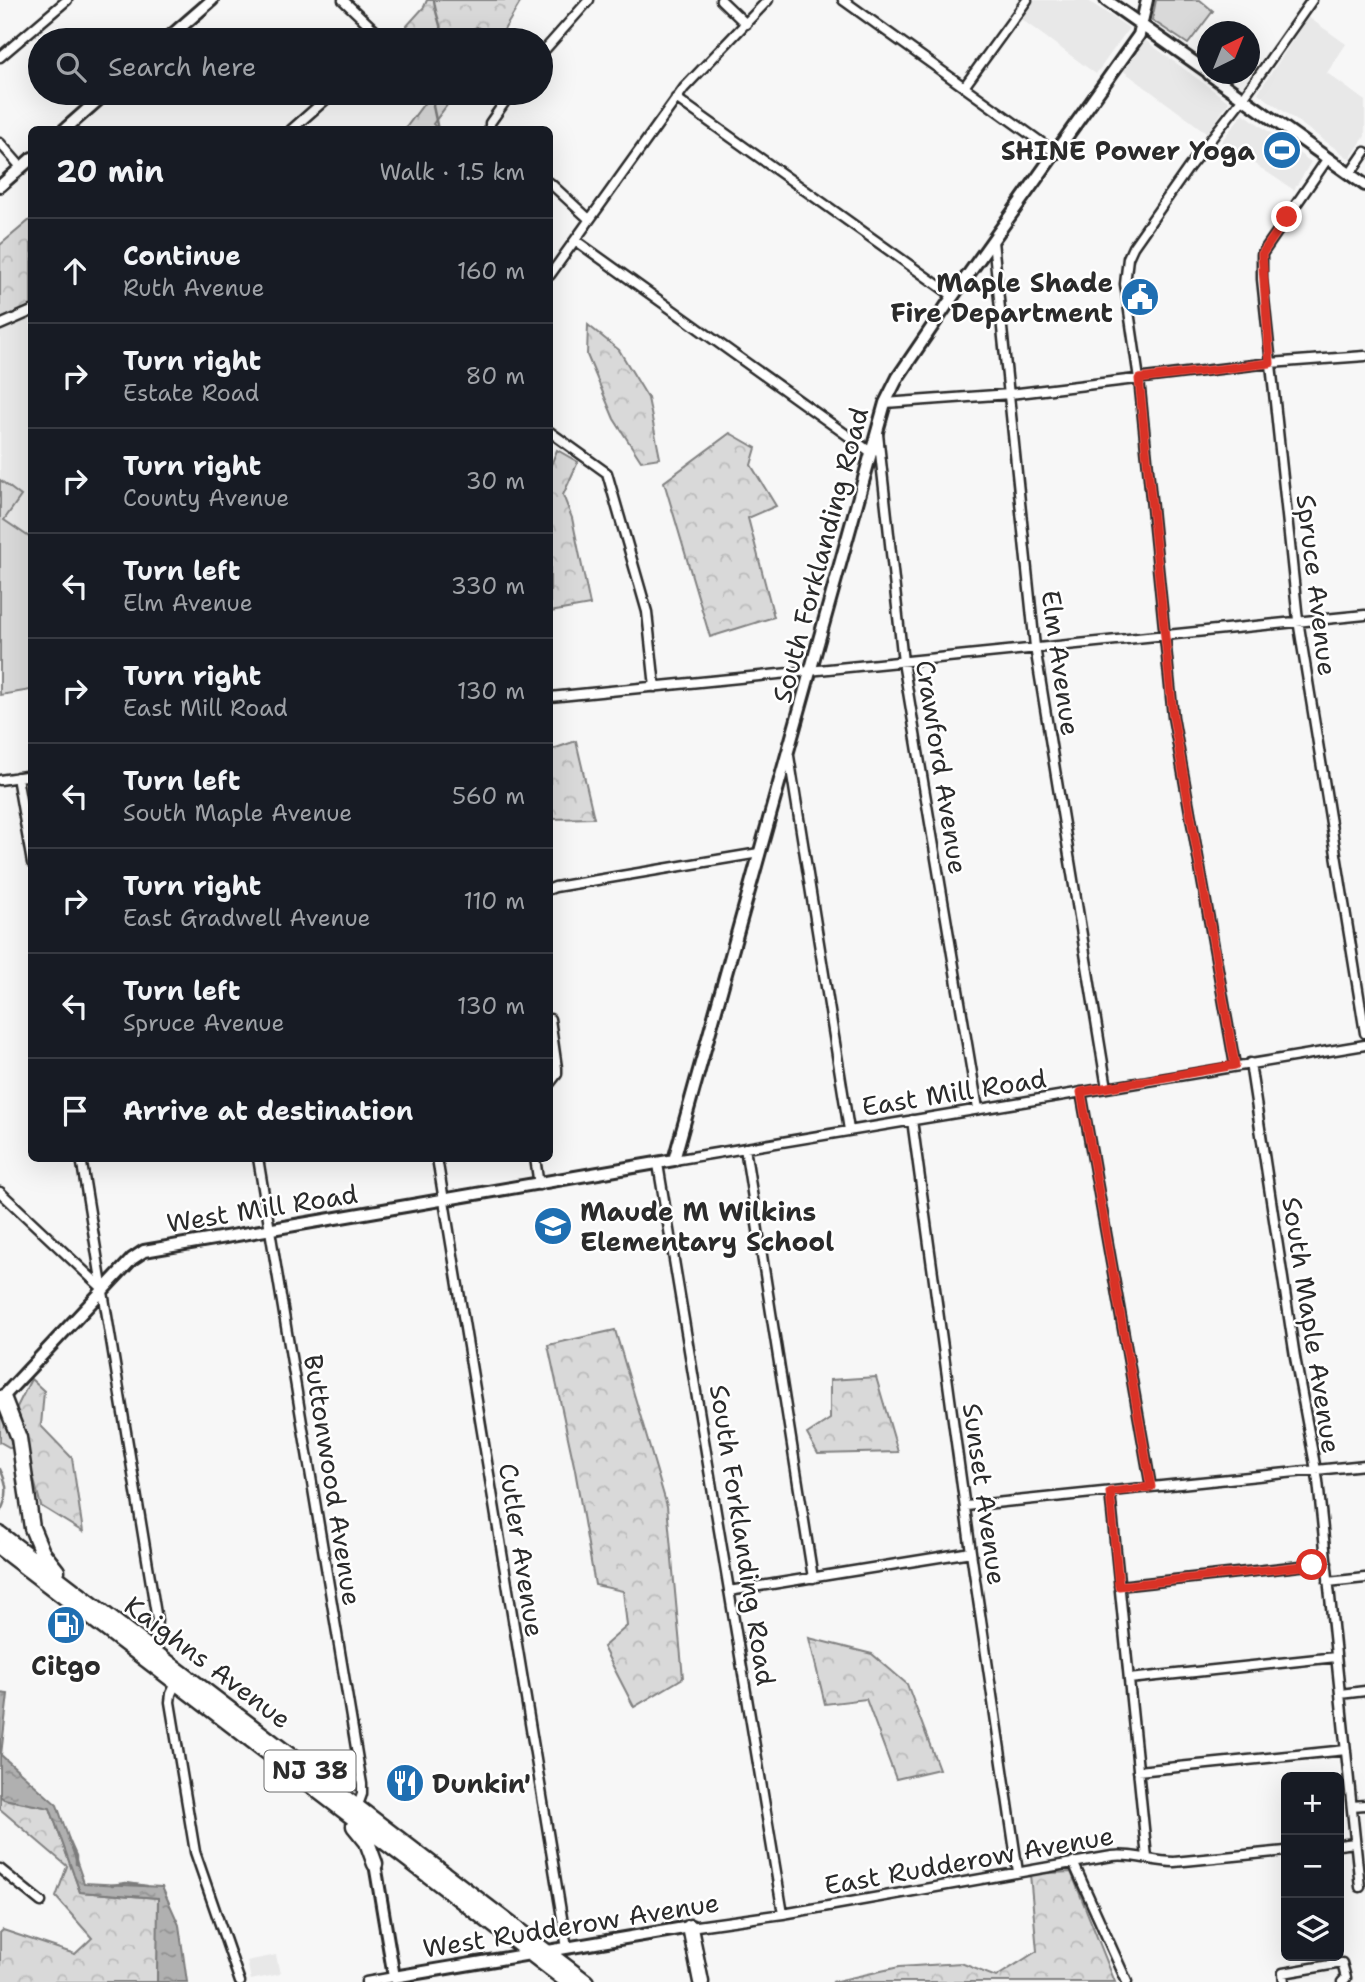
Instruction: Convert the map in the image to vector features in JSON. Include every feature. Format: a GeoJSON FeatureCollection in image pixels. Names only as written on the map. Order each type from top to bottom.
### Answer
{"type":"FeatureCollection","features":[{"type":"Feature","properties":{"kind":"highway"},"geometry":{"type":"LineString","coordinates":[[1,1399],[6,1421],[19,1438],[34,1534],[45,1557],[74,1590]]}},
{"type":"Feature","properties":{"kind":"highway","name":"Kaighns Avenue"},"geometry":{"type":"LineString","coordinates":[[0,1534],[586,1982]]}},
{"type":"Feature","properties":{"kind":"highway","name":"Kaighns Avenue"},"geometry":{"type":"LineString","coordinates":[[0,1548],[568,1982]]}},
{"type":"Feature","properties":{"kind":"highway"},"geometry":{"type":"LineString","coordinates":[[327,1798],[363,1836],[375,1864]]}},
{"type":"Feature","properties":{"kind":"highway"},"geometry":{"type":"LineString","coordinates":[[690,1927],[701,1982]]}},
{"type":"Feature","properties":{"kind":"street"},"geometry":{"type":"LineString","coordinates":[[33,28],[67,0]]}},
{"type":"Feature","properties":{"kind":"street"},"geometry":{"type":"LineString","coordinates":[[180,28],[212,0]]}},
{"type":"Feature","properties":{"kind":"street"},"geometry":{"type":"LineString","coordinates":[[343,0],[372,28]]}},
{"type":"Feature","properties":{"kind":"street"},"geometry":{"type":"LineString","coordinates":[[553,40],[589,0]]}},
{"type":"Feature","properties":{"kind":"street"},"geometry":{"type":"LineString","coordinates":[[721,0],[746,24]]}},
{"type":"Feature","properties":{"kind":"street"},"geometry":{"type":"LineString","coordinates":[[553,271],[676,98],[768,0]]}},
{"type":"Feature","properties":{"kind":"street"},"geometry":{"type":"LineString","coordinates":[[844,0],[1056,153]]}},
{"type":"Feature","properties":{"kind":"street"},"geometry":{"type":"LineString","coordinates":[[964,87],[1027,0]]}},
{"type":"Feature","properties":{"kind":"street"},"geometry":{"type":"LineString","coordinates":[[1106,0],[1197,65]]}},
{"type":"Feature","properties":{"kind":"street","name":"South Forklanding Road"},"geometry":{"type":"LineString","coordinates":[[674,1160],[885,403],[898,377],[953,296],[1139,35],[1147,0]]}},
{"type":"Feature","properties":{"kind":"street"},"geometry":{"type":"LineString","coordinates":[[1235,1065],[1185,792],[1171,697],[1139,379],[1125,284],[1128,258],[1140,237],[1312,0]]}},
{"type":"Feature","properties":{"kind":"street"},"geometry":{"type":"LineString","coordinates":[[1,54],[28,32]]}},
{"type":"Feature","properties":{"kind":"street"},"geometry":{"type":"LineString","coordinates":[[1223,84],[1365,185]]}},
{"type":"Feature","properties":{"kind":"street"},"geometry":{"type":"LineString","coordinates":[[676,98],[953,296]]}},
{"type":"Feature","properties":{"kind":"street"},"geometry":{"type":"LineString","coordinates":[[69,126],[92,105]]}},
{"type":"Feature","properties":{"kind":"street"},"geometry":{"type":"LineString","coordinates":[[296,126],[319,105]]}},
{"type":"Feature","properties":{"kind":"street"},"geometry":{"type":"LineString","coordinates":[[490,126],[503,105]]}},
{"type":"Feature","properties":{"kind":"street"},"geometry":{"type":"LineString","coordinates":[[0,143],[21,167]]}},
{"type":"Feature","properties":{"kind":"street"},"geometry":{"type":"LineString","coordinates":[[1350,174],[1365,152]]}},
{"type":"Feature","properties":{"kind":"street","name":"Spruce Avenue"},"geometry":{"type":"LineString","coordinates":[[1328,158],[1262,254],[1270,363],[1298,620],[1365,1033]]}},
{"type":"Feature","properties":{"kind":"street"},"geometry":{"type":"LineString","coordinates":[[0,186],[28,161]]}},
{"type":"Feature","properties":{"kind":"street"},"geometry":{"type":"LineString","coordinates":[[553,186],[589,219]]}},
{"type":"Feature","properties":{"kind":"street"},"geometry":{"type":"LineString","coordinates":[[575,240],[872,453]]}},
{"type":"Feature","properties":{"kind":"street","name":"Elm Avenue"},"geometry":{"type":"LineString","coordinates":[[993,241],[1035,648],[1107,1088]]}},
{"type":"Feature","properties":{"kind":"street"},"geometry":{"type":"LineString","coordinates":[[0,325],[28,313]]}},
{"type":"Feature","properties":{"kind":"street"},"geometry":{"type":"LineString","coordinates":[[885,403],[1010,394],[1270,363],[1365,356]]}},
{"type":"Feature","properties":{"kind":"street","name":"Crawford Avenue"},"geometry":{"type":"LineString","coordinates":[[877,431],[903,662],[978,1109]]}},
{"type":"Feature","properties":{"kind":"street"},"geometry":{"type":"LineString","coordinates":[[553,434],[607,473],[647,612],[655,687]]}},
{"type":"Feature","properties":{"kind":"street"},"geometry":{"type":"LineString","coordinates":[[553,696],[1365,615]]}},
{"type":"Feature","properties":{"kind":"street"},"geometry":{"type":"LineString","coordinates":[[788,753],[849,1130]]}},
{"type":"Feature","properties":{"kind":"street"},"geometry":{"type":"LineString","coordinates":[[0,780],[28,776]]}},
{"type":"Feature","properties":{"kind":"street"},"geometry":{"type":"LineString","coordinates":[[17,777],[28,840]]}},
{"type":"Feature","properties":{"kind":"street"},"geometry":{"type":"LineString","coordinates":[[553,888],[759,853]]}},
{"type":"Feature","properties":{"kind":"street"},"geometry":{"type":"LineString","coordinates":[[553,1040],[557,1074],[553,1079]]}},
{"type":"Feature","properties":{"kind":"street","name":"East Mill Road"},"geometry":{"type":"LineString","coordinates":[[674,1160],[1365,1045]]}},
{"type":"Feature","properties":{"kind":"street","name":"South Maple Avenue"},"geometry":{"type":"LineString","coordinates":[[1250,1063],[1314,1470],[1318,1481],[1360,1887]]}},
{"type":"Feature","properties":{"kind":"street"},"geometry":{"type":"LineString","coordinates":[[1081,1092],[1151,1487]]}},
{"type":"Feature","properties":{"kind":"street","name":"Sunset Avenue"},"geometry":{"type":"LineString","coordinates":[[912,1120],[1018,1872]]}},
{"type":"Feature","properties":{"kind":"street"},"geometry":{"type":"LineString","coordinates":[[745,1148],[813,1578]]}},
{"type":"Feature","properties":{"kind":"street","name":"West Mill Road"},"geometry":{"type":"LineString","coordinates":[[1,1399],[132,1259],[144,1251],[674,1160]]}},
{"type":"Feature","properties":{"kind":"street"},"geometry":{"type":"LineString","coordinates":[[82,1162],[157,1620],[156,1634],[150,1649]]}},
{"type":"Feature","properties":{"kind":"street","name":"Buttonwood Avenue"},"geometry":{"type":"LineString","coordinates":[[259,1162],[362,1784],[357,1808]]}},
{"type":"Feature","properties":{"kind":"street","name":"Cutler Avenue"},"geometry":{"type":"LineString","coordinates":[[438,1162],[567,1948]]}},
{"type":"Feature","properties":{"kind":"street"},"geometry":{"type":"LineString","coordinates":[[536,1162],[539,1185]]}},
{"type":"Feature","properties":{"kind":"street","name":"South Forklanding Road"},"geometry":{"type":"LineString","coordinates":[[658,1164],[783,1914]]}},
{"type":"Feature","properties":{"kind":"street"},"geometry":{"type":"LineString","coordinates":[[0,1192],[103,1290]]}},
{"type":"Feature","properties":{"kind":"street"},"geometry":{"type":"LineString","coordinates":[[965,1506],[1365,1465]]}},
{"type":"Feature","properties":{"kind":"street"},"geometry":{"type":"LineString","coordinates":[[1110,1492],[1147,1858]]}},
{"type":"Feature","properties":{"kind":"street"},"geometry":{"type":"LineString","coordinates":[[729,1591],[971,1552]]}},
{"type":"Feature","properties":{"kind":"street"},"geometry":{"type":"LineString","coordinates":[[1119,1586],[1327,1563]]}},
{"type":"Feature","properties":{"kind":"street"},"geometry":{"type":"LineString","coordinates":[[1328,1582],[1365,1578]]}},
{"type":"Feature","properties":{"kind":"street"},"geometry":{"type":"LineString","coordinates":[[1129,1679],[1336,1657]]}},
{"type":"Feature","properties":{"kind":"street"},"geometry":{"type":"LineString","coordinates":[[176,1683],[170,1702],[195,1852],[240,1982]]}},
{"type":"Feature","properties":{"kind":"street"},"geometry":{"type":"LineString","coordinates":[[1340,1694],[1365,1691]]}},
{"type":"Feature","properties":{"kind":"street"},"geometry":{"type":"LineString","coordinates":[[1138,1771],[1346,1750]]}},
{"type":"Feature","properties":{"kind":"street"},"geometry":{"type":"LineString","coordinates":[[1352,1806],[1365,1805]]}},
{"type":"Feature","properties":{"kind":"street"},"geometry":{"type":"LineString","coordinates":[[1344,1844],[1356,1843]]}},
{"type":"Feature","properties":{"kind":"street","name":"East Rudderow Avenue"},"geometry":{"type":"LineString","coordinates":[[783,1914],[1121,1855],[1174,1862],[1281,1851]]}},
{"type":"Feature","properties":{"kind":"street"},"geometry":{"type":"LineString","coordinates":[[1073,1862],[1127,1982]]}},
{"type":"Feature","properties":{"kind":"street"},"geometry":{"type":"LineString","coordinates":[[375,1864],[394,1977]]}},
{"type":"Feature","properties":{"kind":"street"},"geometry":{"type":"LineString","coordinates":[[1,1872],[41,1902]]}},
{"type":"Feature","properties":{"kind":"street","name":"West Rudderow Avenue"},"geometry":{"type":"LineString","coordinates":[[366,1982],[690,1927],[783,1914]]}},
{"type":"Feature","properties":{"kind":"street"},"geometry":{"type":"LineString","coordinates":[[1284,1977],[1342,1963],[1346,1978],[1342,1982]]}},
{"type":"Feature","properties":{"kind":"shaded area"},"geometry":{"type":"Polygon","coordinates":[[[1034,0],[1087,0],[1129,28],[1096,74],[1021,19],[1034,0]]]}},
{"type":"Feature","properties":{"kind":"shaded area"},"geometry":{"type":"Polygon","coordinates":[[[1308,17],[1346,44],[1327,73],[1365,101],[1365,136],[1350,159],[1258,93],[1308,17]]]}},
{"type":"Feature","properties":{"kind":"shaded area"},"geometry":{"type":"Polygon","coordinates":[[[1145,40],[1197,78],[1197,84],[1205,84],[1229,102],[1207,133],[1122,70],[1145,40]]]}},
{"type":"Feature","properties":{"kind":"shaded area"},"geometry":{"type":"Polygon","coordinates":[[[1243,113],[1311,162],[1294,190],[1221,142],[1243,113]]]}},
{"type":"Feature","properties":{"kind":"shaded area"},"geometry":{"type":"Polygon","coordinates":[[[28,319],[28,690],[0,695],[0,331],[28,319]]]}},
{"type":"Feature","properties":{"kind":"shaded area"},"geometry":{"type":"Polygon","coordinates":[[[276,1955],[280,1974],[251,1980],[247,1961],[276,1955]]]}},
{"type":"Feature","properties":{"kind":"green space"},"geometry":{"type":"Polygon","coordinates":[[[427,0],[517,0],[520,3],[505,28],[405,28],[427,0]]]}},
{"type":"Feature","properties":{"kind":"green space"},"geometry":{"type":"Polygon","coordinates":[[[1156,0],[1200,0],[1213,11],[1205,21],[1197,21],[1197,32],[1188,44],[1152,20],[1156,0]]]}},
{"type":"Feature","properties":{"kind":"green space"},"geometry":{"type":"Polygon","coordinates":[[[423,105],[447,105],[433,124],[435,126],[407,126],[423,105]]]}},
{"type":"Feature","properties":{"kind":"green space"},"geometry":{"type":"Polygon","coordinates":[[[28,222],[28,312],[0,325],[0,245],[28,222]]]}},
{"type":"Feature","properties":{"kind":"green space"},"geometry":{"type":"Polygon","coordinates":[[[588,325],[619,350],[648,398],[660,458],[641,461],[614,419],[587,355],[588,325]]]}},
{"type":"Feature","properties":{"kind":"green space"},"geometry":{"type":"Polygon","coordinates":[[[730,433],[756,448],[751,465],[776,506],[748,518],[774,617],[710,637],[664,482],[730,433]]]}},
{"type":"Feature","properties":{"kind":"green space"},"geometry":{"type":"Polygon","coordinates":[[[557,450],[578,462],[563,495],[572,518],[590,605],[553,611],[553,460],[557,450]]]}},
{"type":"Feature","properties":{"kind":"green space"},"geometry":{"type":"Polygon","coordinates":[[[0,480],[21,496],[4,520],[28,536],[28,690],[0,695],[0,480]]]}},
{"type":"Feature","properties":{"kind":"green space"},"geometry":{"type":"Polygon","coordinates":[[[576,741],[594,818],[553,819],[553,749],[576,741]]]}},
{"type":"Feature","properties":{"kind":"green space"},"geometry":{"type":"Polygon","coordinates":[[[615,1330],[667,1506],[683,1678],[634,1707],[603,1647],[627,1626],[623,1591],[595,1585],[575,1470],[548,1345],[615,1330]]]}},
{"type":"Feature","properties":{"kind":"green space"},"geometry":{"type":"Polygon","coordinates":[[[876,1377],[898,1452],[818,1454],[807,1434],[830,1419],[830,1380],[876,1377]]]}},
{"type":"Feature","properties":{"kind":"green space"},"geometry":{"type":"Polygon","coordinates":[[[31,1379],[44,1391],[41,1426],[72,1458],[83,1532],[41,1506],[28,1458],[0,1442],[0,1409],[16,1409],[31,1379]]]}},
{"type":"Feature","properties":{"kind":"green space"},"geometry":{"type":"Polygon","coordinates":[[[809,1638],[872,1654],[907,1684],[939,1769],[896,1779],[866,1699],[825,1704],[809,1638]]]}},
{"type":"Feature","properties":{"kind":"green space"},"geometry":{"type":"Polygon","coordinates":[[[0,1796],[50,1808],[80,1892],[159,1898],[157,1982],[0,1982],[0,1933],[3,1930],[75,1954],[92,1938],[56,1897],[67,1866],[0,1809],[0,1796]]]}},
{"type":"Feature","properties":{"kind":"green space"},"geometry":{"type":"Polygon","coordinates":[[[1071,1872],[1115,1982],[832,1982],[899,1967],[961,1963],[996,1977],[1037,1951],[1030,1874],[1071,1872]]]}},
{"type":"Feature","properties":{"kind":"water"},"geometry":{"type":"Polygon","coordinates":[[[0,1693],[8,1694],[1,1755],[57,1805],[84,1883],[162,1887],[179,1925],[187,1982],[157,1982],[158,1898],[80,1892],[50,1808],[0,1796],[0,1693]]]}},
{"type":"Feature","properties":{"kind":"waterway"},"geometry":{"type":"LineString","coordinates":[[434,0],[440,28]]}},
{"type":"Feature","properties":{"kind":"waterway"},"geometry":{"type":"LineString","coordinates":[[433,105],[437,126]]}},
{"type":"Feature","properties":{"kind":"waterway"},"geometry":{"type":"LineString","coordinates":[[0,1469],[6,1490],[0,1512]]}},
{"type":"Feature","properties":{"kind":"waterway"},"geometry":{"type":"LineString","coordinates":[[68,1838],[76,1856],[76,1864]]}},
{"type":"Feature","properties":{"kind":"waterway"},"geometry":{"type":"LineString","coordinates":[[112,1885],[126,1883],[147,1886]]}},
{"type":"Feature","properties":{"kind":"place","name":"SHINE Power Yoga"},"geometry":{"type":"Point","coordinates":[1282,150]}},
{"type":"Feature","properties":{"kind":"place","name":"Maple Shade Fire Department"},"geometry":{"type":"Point","coordinates":[1140,297]}},
{"type":"Feature","properties":{"kind":"place","name":"Maude M Wilkins Elementary School"},"geometry":{"type":"Point","coordinates":[553,1226]}},
{"type":"Feature","properties":{"kind":"place","name":"Citgo"},"geometry":{"type":"Point","coordinates":[66,1625]}},
{"type":"Feature","properties":{"kind":"place","name":"Dunkin'"},"geometry":{"type":"Point","coordinates":[405,1783]}},
{"type":"Feature","properties":{"kind":"route"},"geometry":{"type":"LineString","coordinates":[[1287,217],[1262,254],[1270,363],[1139,379],[1173,716],[1235,1065],[1081,1092],[1151,1487],[1110,1492],[1119,1586],[1312,1565]]}}]}
